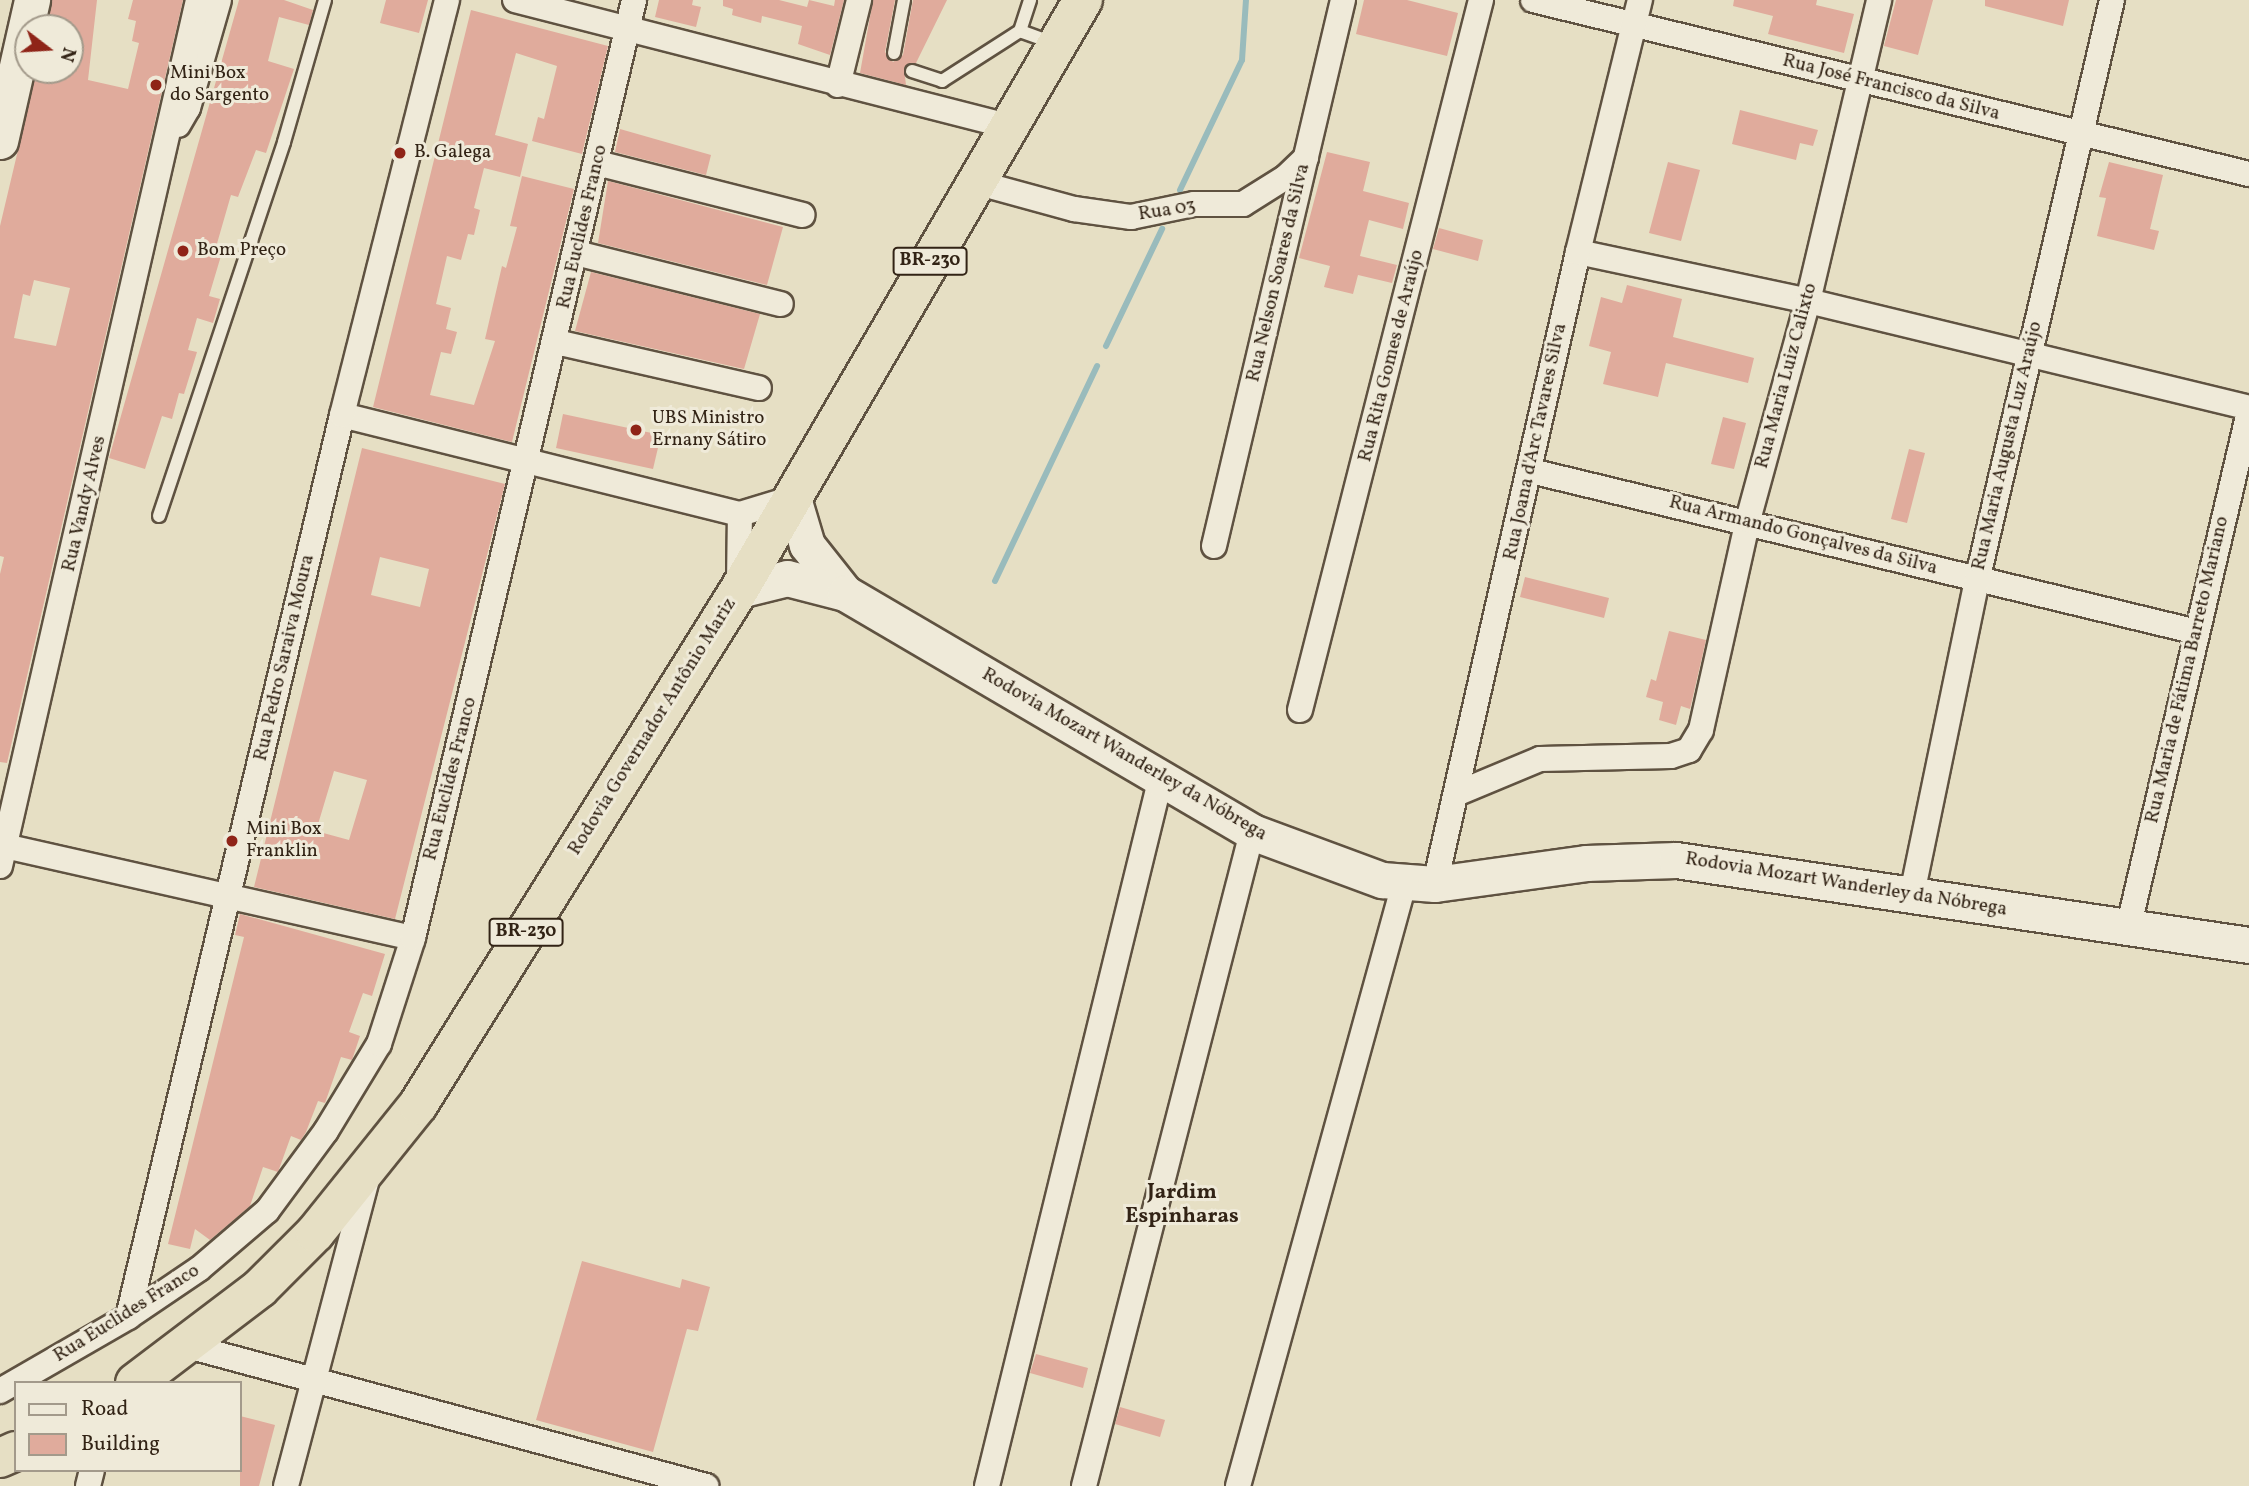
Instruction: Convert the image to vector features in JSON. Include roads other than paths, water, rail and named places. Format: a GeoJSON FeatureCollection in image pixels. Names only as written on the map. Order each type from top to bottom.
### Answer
{"type":"FeatureCollection","features":[{"type":"Feature","properties":{"kind":"highway","name":"Rodovia Governador Antônio Mariz"},"geometry":{"type":"LineString","coordinates":[[138,1381],[188,1346],[260,1287],[370,1168],[481,1007],[739,590],[1083,0]]}},
{"type":"Feature","properties":{"kind":"main road"},"geometry":{"type":"LineString","coordinates":[[0,141],[32,0]]}},
{"type":"Feature","properties":{"kind":"main road","name":"Rodovia Mozart Wanderley da Nóbrega"},"geometry":{"type":"LineString","coordinates":[[793,498],[792,559],[845,593],[1252,832],[1354,873],[1420,884],[1586,863],[1676,860],[2249,945]]}},
{"type":"Feature","properties":{"kind":"main road"},"geometry":{"type":"LineString","coordinates":[[739,590],[792,559]]}},
{"type":"Feature","properties":{"kind":"street","name":"Rua Vandy Alves"},"geometry":{"type":"LineString","coordinates":[[2,852],[169,141],[170,107],[198,0]]}},
{"type":"Feature","properties":{"kind":"street","name":"Rua Vandy Alves"},"geometry":{"type":"LineString","coordinates":[[169,141],[187,108],[219,0]]}},
{"type":"Feature","properties":{"kind":"street","name":"Rua Pedro Saraiva Moura"},"geometry":{"type":"LineString","coordinates":[[128,1317],[342,415],[447,0]]}},
{"type":"Feature","properties":{"kind":"street"},"geometry":{"type":"LineString","coordinates":[[515,0],[838,85],[1008,126]]}},
{"type":"Feature","properties":{"kind":"street","name":"Rua Euclides Franco"},"geometry":{"type":"LineString","coordinates":[[17,1381],[128,1317],[199,1269],[267,1211],[326,1131],[379,1044],[413,939],[528,461],[634,0]]}},
{"type":"Feature","properties":{"kind":"street"},"geometry":{"type":"LineString","coordinates":[[838,85],[859,0]]}},
{"type":"Feature","properties":{"kind":"street","name":"Rua Nelson Soares da Silva"},"geometry":{"type":"LineString","coordinates":[[1214,546],[1343,0]]}},
{"type":"Feature","properties":{"kind":"street","name":"Rua Rita Gomes de Araújo"},"geometry":{"type":"LineString","coordinates":[[1300,710],[1481,0]]}},
{"type":"Feature","properties":{"kind":"street","name":"Rua José Francisco da Silva"},"geometry":{"type":"LineString","coordinates":[[1533,0],[1859,78],[2081,136],[2249,174]]}},
{"type":"Feature","properties":{"kind":"street","name":"Rua Joana d'Arc Tavares Silva"},"geometry":{"type":"LineString","coordinates":[[1238,1486],[1420,884],[1456,794],[1531,471],[1578,252],[1640,0]]}},
{"type":"Feature","properties":{"kind":"street","name":"Rua Maria Luiz Calixto"},"geometry":{"type":"LineString","coordinates":[[1456,794],[1540,759],[1651,758],[1689,750],[1707,709],[1748,520],[1808,301],[1879,0]]}},
{"type":"Feature","properties":{"kind":"street","name":"Rua Maria Augusta Luz Araújo"},"geometry":{"type":"LineString","coordinates":[[1912,894],[1977,581],[2112,0]]}},
{"type":"Feature","properties":{"kind":"street","name":"Rua 03"},"geometry":{"type":"LineString","coordinates":[[975,182],[1074,209],[1130,217],[1194,204],[1243,204],[1286,177],[1306,158]]}},
{"type":"Feature","properties":{"kind":"street"},"geometry":{"type":"LineString","coordinates":[[597,163],[803,215]]}},
{"type":"Feature","properties":{"kind":"street"},"geometry":{"type":"LineString","coordinates":[[1578,252],[1808,301],[2030,353],[2249,410]]}},
{"type":"Feature","properties":{"kind":"street"},"geometry":{"type":"LineString","coordinates":[[576,253],[781,304]]}},
{"type":"Feature","properties":{"kind":"street"},"geometry":{"type":"LineString","coordinates":[[556,342],[760,388]]}},
{"type":"Feature","properties":{"kind":"street","name":"Rua Maria de Fátima Barreto Mariano"},"geometry":{"type":"LineString","coordinates":[[2128,929],[2249,410]]}},
{"type":"Feature","properties":{"kind":"street"},"geometry":{"type":"LineString","coordinates":[[342,415],[740,514],[793,498]]}},
{"type":"Feature","properties":{"kind":"street","name":"Rua Armando Gonçalves da Silva"},"geometry":{"type":"LineString","coordinates":[[1531,471],[1748,520],[1977,581],[2197,632]]}},
{"type":"Feature","properties":{"kind":"street"},"geometry":{"type":"LineString","coordinates":[[739,590],[740,514]]}},
{"type":"Feature","properties":{"kind":"street"},"geometry":{"type":"LineString","coordinates":[[987,1486],[1161,777]]}},
{"type":"Feature","properties":{"kind":"street"},"geometry":{"type":"LineString","coordinates":[[1084,1486],[1252,832]]}},
{"type":"Feature","properties":{"kind":"street"},"geometry":{"type":"LineString","coordinates":[[2,852],[230,894],[413,939]]}},
{"type":"Feature","properties":{"kind":"street"},"geometry":{"type":"LineString","coordinates":[[286,1486],[312,1379],[370,1168]]}},
{"type":"Feature","properties":{"kind":"street"},"geometry":{"type":"LineString","coordinates":[[188,1346],[706,1486]]}},
{"type":"Feature","properties":{"kind":"lane"},"geometry":{"type":"LineString","coordinates":[[159,516],[285,142],[325,0]]}},
{"type":"Feature","properties":{"kind":"lane"},"geometry":{"type":"LineString","coordinates":[[894,53],[904,0]]}},
{"type":"Feature","properties":{"kind":"lane"},"geometry":{"type":"LineString","coordinates":[[912,71],[942,81],[1020,31],[1030,0]]}},
{"type":"Feature","properties":{"kind":"lane"},"geometry":{"type":"LineString","coordinates":[[1020,31],[1057,45]]}},
{"type":"Feature","properties":{"kind":"waterway"},"geometry":{"type":"LineString","coordinates":[[1180,190],[1242,60],[1246,0]]}},
{"type":"Feature","properties":{"kind":"waterway"},"geometry":{"type":"LineString","coordinates":[[1106,346],[1162,229]]}},
{"type":"Feature","properties":{"kind":"waterway"},"geometry":{"type":"LineString","coordinates":[[995,581],[1097,366]]}},
{"type":"Feature","properties":{"kind":"place","name":"Mini Box do Sargento"},"geometry":{"type":"Point","coordinates":[156,85]}},
{"type":"Feature","properties":{"kind":"place","name":"B. Galega"},"geometry":{"type":"Point","coordinates":[400,153]}},
{"type":"Feature","properties":{"kind":"place","name":"Bom Preço"},"geometry":{"type":"Point","coordinates":[183,251]}},
{"type":"Feature","properties":{"kind":"place","name":"UBS Ministro Ernany Sátiro"},"geometry":{"type":"Point","coordinates":[636,430]}},
{"type":"Feature","properties":{"kind":"place","name":"Mini Box Franklin"},"geometry":{"type":"Point","coordinates":[232,841]}},
{"type":"Feature","properties":{"kind":"district","name":"Jardim Espinharas"},"geometry":{"type":"Point","coordinates":[1182,1205]}}]}
